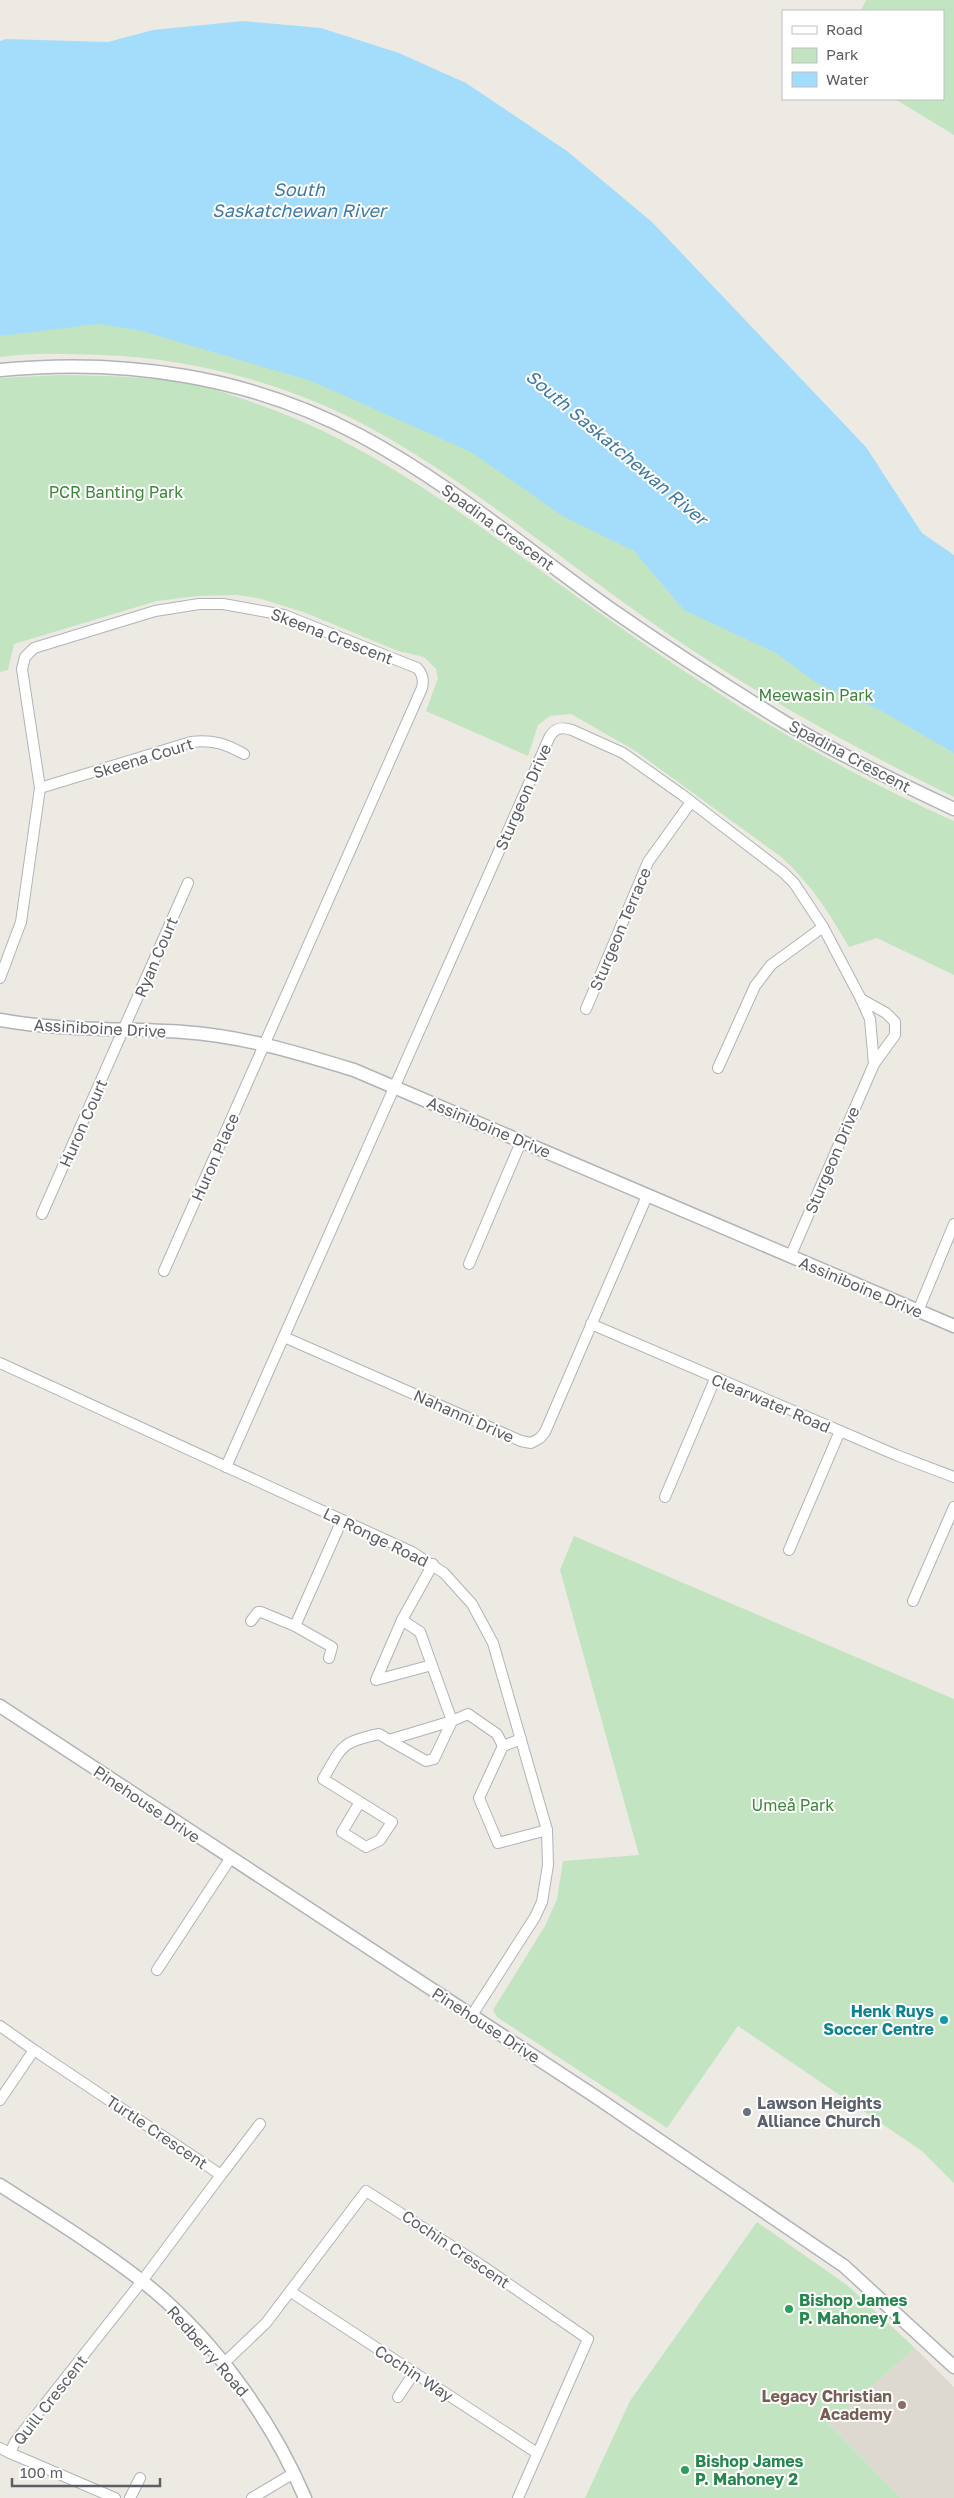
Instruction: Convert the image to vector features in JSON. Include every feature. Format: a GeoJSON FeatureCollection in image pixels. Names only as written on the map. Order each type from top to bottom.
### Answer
{"type":"FeatureCollection","features":[{"type":"Feature","properties":{"kind":"street","name":"Spadina Crescent"},"geometry":{"type":"LineString","coordinates":[[0,370],[41,366],[121,366],[196,376],[281,400],[360,435],[421,472],[692,664],[788,724],[886,776],[954,809]]}},
{"type":"Feature","properties":{"kind":"street","name":"Skeena Crescent"},"geometry":{"type":"LineString","coordinates":[[0,978],[21,922],[40,788],[22,669],[25,657],[40,645],[155,611],[200,604],[223,604],[284,615],[418,668],[423,678],[422,688],[266,1043]]}},
{"type":"Feature","properties":{"kind":"street","name":"Sturgeon Drive"},"geometry":{"type":"LineString","coordinates":[[394,1086],[552,732],[563,728],[623,754],[784,872],[794,883],[823,926],[861,999],[870,1019],[874,1064]]}},
{"type":"Feature","properties":{"kind":"street","name":"Skeena Court"},"geometry":{"type":"LineString","coordinates":[[40,788],[191,742],[209,740],[228,745],[244,754]]}},
{"type":"Feature","properties":{"kind":"street","name":"Sturgeon Terrace"},"geometry":{"type":"LineString","coordinates":[[586,1009],[648,862],[691,802]]}},
{"type":"Feature","properties":{"kind":"street","name":"Ryan Court"},"geometry":{"type":"LineString","coordinates":[[124,1031],[188,883]]}},
{"type":"Feature","properties":{"kind":"street"},"geometry":{"type":"LineString","coordinates":[[718,1068],[760,979],[771,965],[823,926]]}},
{"type":"Feature","properties":{"kind":"street","name":"Sturgeon Drive"},"geometry":{"type":"LineString","coordinates":[[790,1257],[874,1064],[895,1035],[895,1022],[886,1013],[861,999]]}},
{"type":"Feature","properties":{"kind":"street","name":"Assiniboine Drive"},"geometry":{"type":"LineString","coordinates":[[0,1020],[78,1030],[184,1032],[266,1043],[354,1070],[954,1326]]}},
{"type":"Feature","properties":{"kind":"street","name":"Huron Court"},"geometry":{"type":"LineString","coordinates":[[42,1214],[124,1031]]}},
{"type":"Feature","properties":{"kind":"street","name":"Huron Place"},"geometry":{"type":"LineString","coordinates":[[164,1271],[266,1043]]}},
{"type":"Feature","properties":{"kind":"street"},"geometry":{"type":"LineString","coordinates":[[226,1467],[394,1086]]}},
{"type":"Feature","properties":{"kind":"street"},"geometry":{"type":"LineString","coordinates":[[468,1264],[521,1142]]}},
{"type":"Feature","properties":{"kind":"street","name":"Nahanni Drive"},"geometry":{"type":"LineString","coordinates":[[284,1337],[521,1441],[531,1443],[540,1438],[544,1432],[646,1196]]}},
{"type":"Feature","properties":{"kind":"street"},"geometry":{"type":"LineString","coordinates":[[918,1310],[954,1224]]}},
{"type":"Feature","properties":{"kind":"street","name":"Clearwater Road"},"geometry":{"type":"LineString","coordinates":[[590,1324],[840,1432],[954,1476]]}},
{"type":"Feature","properties":{"kind":"street","name":"La Ronge Road"},"geometry":{"type":"LineString","coordinates":[[0,1363],[412,1552],[433,1564],[472,1604],[493,1643],[521,1739],[547,1830],[548,1866],[542,1902],[535,1917],[472,2015]]}},
{"type":"Feature","properties":{"kind":"street"},"geometry":{"type":"LineString","coordinates":[[665,1497],[715,1379]]}},
{"type":"Feature","properties":{"kind":"street"},"geometry":{"type":"LineString","coordinates":[[789,1550],[840,1432]]}},
{"type":"Feature","properties":{"kind":"street"},"geometry":{"type":"LineString","coordinates":[[913,1601],[954,1506]]}},
{"type":"Feature","properties":{"kind":"street"},"geometry":{"type":"LineString","coordinates":[[296,1626],[342,1520]]}},
{"type":"Feature","properties":{"kind":"street"},"geometry":{"type":"LineString","coordinates":[[432,1665],[376,1680],[402,1620],[433,1564]]}},
{"type":"Feature","properties":{"kind":"street"},"geometry":{"type":"LineString","coordinates":[[251,1620],[258,1612],[261,1612],[296,1626],[332,1647],[329,1658]]}},
{"type":"Feature","properties":{"kind":"street"},"geometry":{"type":"LineString","coordinates":[[360,1802],[342,1832],[366,1847],[380,1840],[392,1822],[360,1802],[323,1780],[341,1748],[355,1739],[379,1734],[426,1761],[434,1759],[452,1720],[420,1632],[402,1620]]}},
{"type":"Feature","properties":{"kind":"street","name":"Pinehouse Drive"},"geometry":{"type":"LineString","coordinates":[[0,1707],[230,1859],[472,2015],[844,2266],[954,2367]]}},
{"type":"Feature","properties":{"kind":"street"},"geometry":{"type":"LineString","coordinates":[[389,1740],[468,1714],[497,1734],[503,1746]]}},
{"type":"Feature","properties":{"kind":"street"},"geometry":{"type":"LineString","coordinates":[[521,1739],[503,1746],[479,1798],[498,1843],[547,1830]]}},
{"type":"Feature","properties":{"kind":"street"},"geometry":{"type":"LineString","coordinates":[[157,1970],[230,1859]]}},
{"type":"Feature","properties":{"kind":"street","name":"Turtle Crescent"},"geometry":{"type":"LineString","coordinates":[[0,2026],[221,2175],[142,2281]]}},
{"type":"Feature","properties":{"kind":"street"},"geometry":{"type":"LineString","coordinates":[[0,2100],[34,2050]]}},
{"type":"Feature","properties":{"kind":"street"},"geometry":{"type":"LineString","coordinates":[[221,2175],[260,2124]]}},
{"type":"Feature","properties":{"kind":"street","name":"Redberry Road"},"geometry":{"type":"LineString","coordinates":[[0,2185],[142,2281],[184,2320],[239,2382],[294,2474],[305,2498]]}},
{"type":"Feature","properties":{"kind":"street","name":"Cochin Crescent"},"geometry":{"type":"LineString","coordinates":[[223,2364],[266,2323],[366,2191],[399,2211],[588,2339],[518,2498]]}},
{"type":"Feature","properties":{"kind":"street","name":"Quill Crescent"},"geometry":{"type":"LineString","coordinates":[[115,2498],[10,2453],[15,2442],[142,2281]]}},
{"type":"Feature","properties":{"kind":"street","name":"Cochin Way"},"geometry":{"type":"LineString","coordinates":[[291,2292],[537,2453]]}},
{"type":"Feature","properties":{"kind":"street"},"geometry":{"type":"LineString","coordinates":[[398,2397],[414,2373]]}},
{"type":"Feature","properties":{"kind":"street"},"geometry":{"type":"LineString","coordinates":[[0,2448],[10,2453]]}},
{"type":"Feature","properties":{"kind":"street"},"geometry":{"type":"LineString","coordinates":[[252,2498],[294,2474]]}},
{"type":"Feature","properties":{"kind":"street"},"geometry":{"type":"LineString","coordinates":[[130,2498],[140,2478]]}},
{"type":"Feature","properties":{"kind":"shaded area","name":"Legacy Christian Academy"},"geometry":{"type":"Polygon","coordinates":[[[915,2348],[954,2387],[954,2498],[901,2498],[829,2424],[915,2348]]]}},
{"type":"Feature","properties":{"kind":"green space"},"geometry":{"type":"Polygon","coordinates":[[[866,0],[954,0],[954,135],[897,100],[944,100],[944,10],[861,10],[866,0]]]}},
{"type":"Feature","properties":{"kind":"green space","name":"Meewasin Park"},"geometry":{"type":"Polygon","coordinates":[[[106,314],[208,341],[449,432],[614,535],[712,616],[954,749],[954,797],[822,728],[726,672],[656,626],[430,463],[357,421],[323,405],[251,379],[177,363],[140,358],[77,354],[0,357],[0,325],[106,314]]]}},
{"type":"Feature","properties":{"kind":"green space","name":"PCR Banting Park"},"geometry":{"type":"Polygon","coordinates":[[[60,375],[149,378],[208,387],[297,419],[345,442],[392,468],[436,497],[611,621],[735,704],[865,778],[954,821],[954,975],[877,938],[849,947],[818,899],[800,876],[780,856],[634,750],[571,714],[550,716],[538,725],[528,756],[426,711],[438,678],[436,669],[424,657],[398,651],[306,613],[258,598],[236,595],[197,596],[157,601],[14,644],[8,670],[0,672],[0,378],[60,375]]]}},
{"type":"Feature","properties":{"kind":"green space","name":"Umeå Park"},"geometry":{"type":"Polygon","coordinates":[[[574,1536],[954,1699],[954,2183],[922,2151],[738,2026],[667,2128],[497,2017],[493,2010],[545,1926],[557,1899],[563,1861],[639,1855],[560,1570],[574,1536]]]}},
{"type":"Feature","properties":{"kind":"green space"},"geometry":{"type":"Polygon","coordinates":[[[757,2222],[847,2285],[915,2348],[829,2424],[901,2498],[585,2498],[630,2401],[757,2222]]]}},
{"type":"Feature","properties":{"kind":"water","name":"South Saskatchewan River"},"geometry":{"type":"Polygon","coordinates":[[[243,21],[321,28],[399,53],[466,83],[567,151],[652,222],[866,447],[922,533],[954,555],[954,753],[878,709],[818,684],[776,653],[684,610],[634,551],[564,517],[471,452],[311,381],[138,330],[98,324],[0,336],[0,41],[6,39],[108,42],[153,30],[243,21]]]}},
{"type":"Feature","properties":{"kind":"place","name":"Henk Ruys Soccer Centre"},"geometry":{"type":"Point","coordinates":[944,2020]}},
{"type":"Feature","properties":{"kind":"place","name":"Lawson Heights Alliance Church"},"geometry":{"type":"Point","coordinates":[747,2112]}},
{"type":"Feature","properties":{"kind":"place","name":"Bishop James P. Mahoney 1"},"geometry":{"type":"Point","coordinates":[789,2309]}},
{"type":"Feature","properties":{"kind":"place","name":"Legacy Christian Academy"},"geometry":{"type":"Point","coordinates":[902,2405]}},
{"type":"Feature","properties":{"kind":"place","name":"Bishop James P. Mahoney 2"},"geometry":{"type":"Point","coordinates":[685,2470]}}]}
